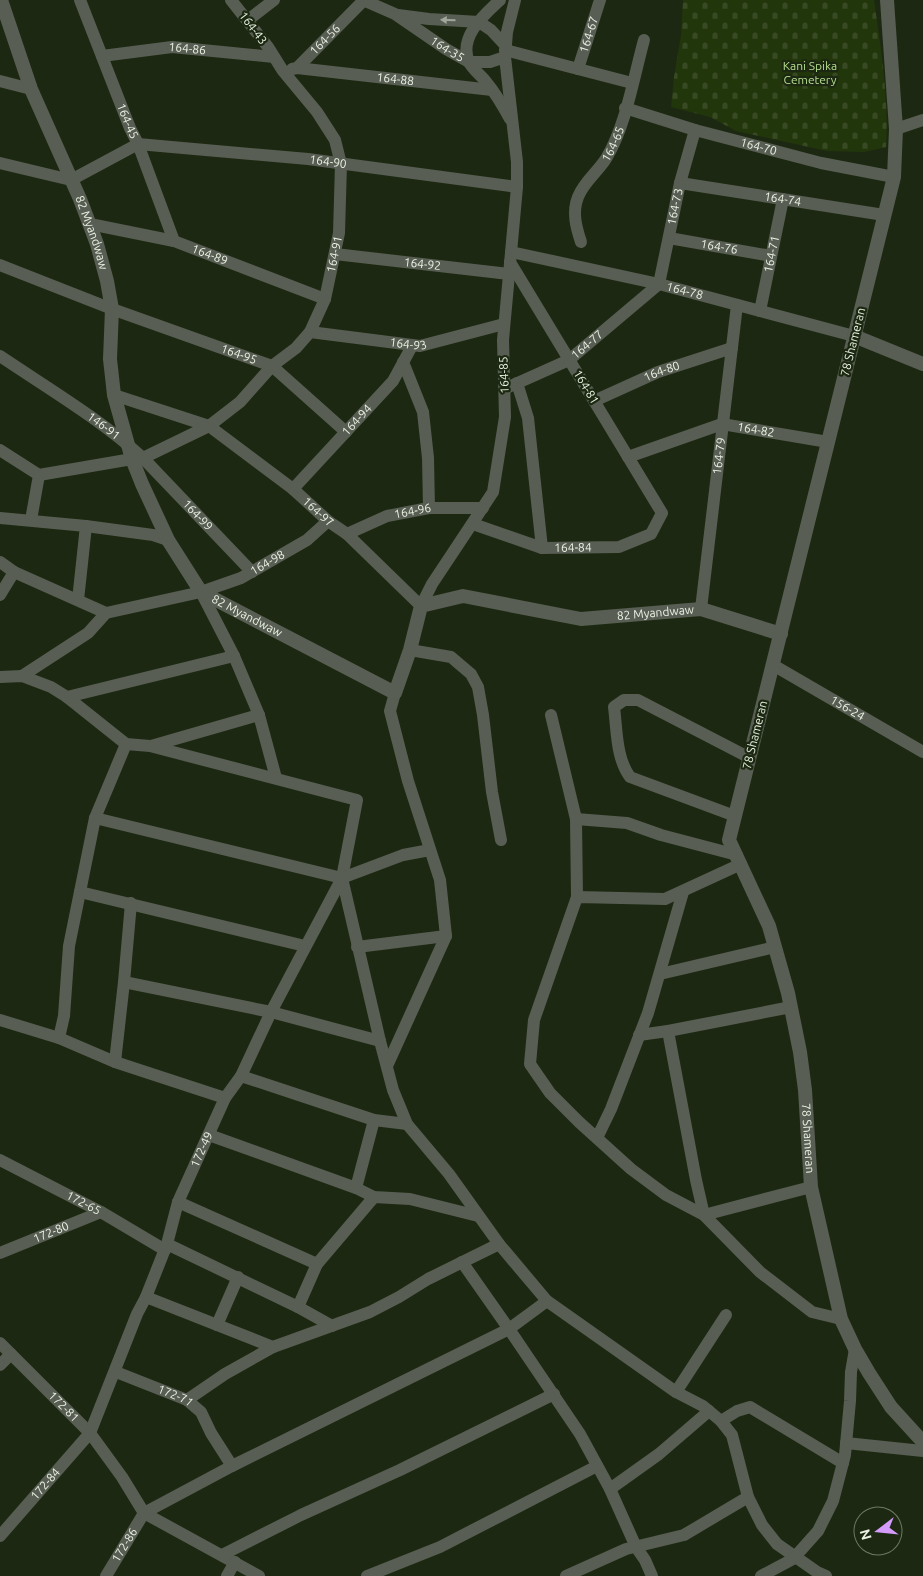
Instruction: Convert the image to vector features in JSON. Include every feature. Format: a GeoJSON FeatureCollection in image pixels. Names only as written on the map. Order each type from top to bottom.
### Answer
{"type":"FeatureCollection","features":[{"type":"Feature","properties":{"kind":"street","name":"82 Myandwaw"},"geometry":{"type":"LineString","coordinates":[[2,0],[31,89],[90,224],[107,281],[112,309],[110,359],[114,396],[127,443],[138,459],[142,484],[168,540],[201,592],[395,693]]}},
{"type":"Feature","properties":{"kind":"street","name":"164-45"},"geometry":{"type":"LineString","coordinates":[[80,0],[138,144],[174,242]]}},
{"type":"Feature","properties":{"kind":"street","name":"164-43"},"geometry":{"type":"LineString","coordinates":[[231,0],[248,20],[274,57]]}},
{"type":"Feature","properties":{"kind":"street"},"geometry":{"type":"LineString","coordinates":[[248,20],[274,0]]}},
{"type":"Feature","properties":{"kind":"street","name":"164-35"},"geometry":{"type":"LineString","coordinates":[[364,0],[396,14],[446,49],[469,62],[490,62],[505,51]]}},
{"type":"Feature","properties":{"kind":"street","name":"164-56"},"geometry":{"type":"LineString","coordinates":[[297,68],[364,0]]}},
{"type":"Feature","properties":{"kind":"street"},"geometry":{"type":"LineString","coordinates":[[469,62],[466,55],[467,42],[472,30],[500,0]]}},
{"type":"Feature","properties":{"kind":"street","name":"164-85"},"geometry":{"type":"LineString","coordinates":[[421,606],[432,584],[494,492],[505,417],[503,340],[517,187],[517,162],[505,51],[515,0]]}},
{"type":"Feature","properties":{"kind":"street","name":"164-67"},"geometry":{"type":"LineString","coordinates":[[578,69],[600,0]]}},
{"type":"Feature","properties":{"kind":"street","name":"78 Shameran"},"geometry":{"type":"LineString","coordinates":[[887,0],[896,129],[894,177],[729,840],[769,926],[788,993],[800,1052],[805,1090],[811,1187],[841,1319],[855,1349],[891,1407],[923,1442]]}},
{"type":"Feature","properties":{"kind":"street","name":"164-35"},"geometry":{"type":"LineString","coordinates":[[396,14],[429,19],[479,22]]}},
{"type":"Feature","properties":{"kind":"street"},"geometry":{"type":"LineString","coordinates":[[479,22],[491,30],[505,51],[632,83]]}},
{"type":"Feature","properties":{"kind":"street","name":"164-65"},"geometry":{"type":"LineString","coordinates":[[581,242],[575,220],[578,196],[607,157],[615,141],[644,40]]}},
{"type":"Feature","properties":{"kind":"street","name":"164-86"},"geometry":{"type":"LineString","coordinates":[[102,56],[172,47],[274,57]]}},
{"type":"Feature","properties":{"kind":"street","name":"164-91"},"geometry":{"type":"LineString","coordinates":[[209,426],[240,402],[272,366],[296,348],[310,332],[325,299],[339,233],[341,164],[335,140],[317,112],[283,71],[274,57]]}},
{"type":"Feature","properties":{"kind":"street","name":"164-85"},"geometry":{"type":"LineString","coordinates":[[469,62],[499,98],[512,123]]}},
{"type":"Feature","properties":{"kind":"street"},"geometry":{"type":"LineString","coordinates":[[283,71],[297,68]]}},
{"type":"Feature","properties":{"kind":"street","name":"164-88"},"geometry":{"type":"LineString","coordinates":[[297,68],[492,90]]}},
{"type":"Feature","properties":{"kind":"street"},"geometry":{"type":"LineString","coordinates":[[0,81],[31,89]]}},
{"type":"Feature","properties":{"kind":"street","name":"164-70"},"geometry":{"type":"LineString","coordinates":[[626,108],[695,130],[821,164],[894,177]]}},
{"type":"Feature","properties":{"kind":"street"},"geometry":{"type":"LineString","coordinates":[[896,129],[923,120]]}},
{"type":"Feature","properties":{"kind":"street","name":"164-73"},"geometry":{"type":"LineString","coordinates":[[659,284],[680,183],[695,130]]}},
{"type":"Feature","properties":{"kind":"street"},"geometry":{"type":"LineString","coordinates":[[0,163],[71,180],[138,144]]}},
{"type":"Feature","properties":{"kind":"street","name":"164-90"},"geometry":{"type":"LineString","coordinates":[[138,144],[341,164],[517,187]]}},
{"type":"Feature","properties":{"kind":"street","name":"164-74"},"geometry":{"type":"LineString","coordinates":[[680,183],[884,215]]}},
{"type":"Feature","properties":{"kind":"street","name":"164-71"},"geometry":{"type":"LineString","coordinates":[[760,311],[783,199]]}},
{"type":"Feature","properties":{"kind":"street","name":"164-89"},"geometry":{"type":"LineString","coordinates":[[90,224],[174,242],[325,299]]}},
{"type":"Feature","properties":{"kind":"street","name":"164-76"},"geometry":{"type":"LineString","coordinates":[[669,238],[771,256]]}},
{"type":"Feature","properties":{"kind":"street","name":"164-92"},"geometry":{"type":"LineString","coordinates":[[335,254],[510,263]]}},
{"type":"Feature","properties":{"kind":"street","name":"164-78"},"geometry":{"type":"LineString","coordinates":[[510,263],[659,284],[854,336]]}},
{"type":"Feature","properties":{"kind":"street","name":"164-81"},"geometry":{"type":"LineString","coordinates":[[510,263],[662,513]]}},
{"type":"Feature","properties":{"kind":"street","name":"164-95"},"geometry":{"type":"LineString","coordinates":[[0,264],[112,309],[272,366],[346,432]]}},
{"type":"Feature","properties":{"kind":"street","name":"164-77"},"geometry":{"type":"LineString","coordinates":[[504,389],[569,360],[659,284]]}},
{"type":"Feature","properties":{"kind":"street","name":"164-79"},"geometry":{"type":"LineString","coordinates":[[701,609],[737,304]]}},
{"type":"Feature","properties":{"kind":"street","name":"164-93"},"geometry":{"type":"LineString","coordinates":[[310,332],[420,346],[504,324]]}},
{"type":"Feature","properties":{"kind":"street"},"geometry":{"type":"LineString","coordinates":[[854,336],[923,364]]}},
{"type":"Feature","properties":{"kind":"street","name":"164-94"},"geometry":{"type":"LineString","coordinates":[[293,489],[393,381],[412,346]]}},
{"type":"Feature","properties":{"kind":"street","name":"164-80"},"geometry":{"type":"LineString","coordinates":[[594,401],[658,372],[732,348]]}},
{"type":"Feature","properties":{"kind":"street","name":"146-91"},"geometry":{"type":"LineString","coordinates":[[0,356],[127,443]]}},
{"type":"Feature","properties":{"kind":"street","name":"164-93"},"geometry":{"type":"LineString","coordinates":[[403,362],[423,412],[428,458],[429,508]]}},
{"type":"Feature","properties":{"kind":"street"},"geometry":{"type":"LineString","coordinates":[[517,383],[528,418],[542,548]]}},
{"type":"Feature","properties":{"kind":"street","name":"164-97"},"geometry":{"type":"LineString","coordinates":[[114,396],[209,426],[293,489],[328,521],[347,534],[421,606]]}},
{"type":"Feature","properties":{"kind":"street","name":"164-82"},"geometry":{"type":"LineString","coordinates":[[628,457],[722,424],[828,442]]}},
{"type":"Feature","properties":{"kind":"street"},"geometry":{"type":"LineString","coordinates":[[0,450],[39,475],[138,459],[209,426]]}},
{"type":"Feature","properties":{"kind":"street","name":"164-99"},"geometry":{"type":"LineString","coordinates":[[138,459],[252,572]]}},
{"type":"Feature","properties":{"kind":"street"},"geometry":{"type":"LineString","coordinates":[[31,520],[39,475]]}},
{"type":"Feature","properties":{"kind":"street","name":"164-96"},"geometry":{"type":"LineString","coordinates":[[347,534],[387,516],[429,508],[483,508]]}},
{"type":"Feature","properties":{"kind":"street","name":"164-84"},"geometry":{"type":"LineString","coordinates":[[473,524],[542,548],[619,546],[651,534],[662,513]]}},
{"type":"Feature","properties":{"kind":"street"},"geometry":{"type":"LineString","coordinates":[[0,518],[86,526],[168,540]]}},
{"type":"Feature","properties":{"kind":"street","name":"164-98"},"geometry":{"type":"LineString","coordinates":[[106,613],[201,592],[240,578],[307,540],[328,521]]}},
{"type":"Feature","properties":{"kind":"street"},"geometry":{"type":"LineString","coordinates":[[78,600],[86,526]]}},
{"type":"Feature","properties":{"kind":"street"},"geometry":{"type":"LineString","coordinates":[[0,562],[14,572],[106,613],[88,633],[22,676]]}},
{"type":"Feature","properties":{"kind":"street"},"geometry":{"type":"LineString","coordinates":[[0,595],[14,572]]}},
{"type":"Feature","properties":{"kind":"street"},"geometry":{"type":"LineString","coordinates":[[201,592],[234,656],[259,715],[276,778]]}},
{"type":"Feature","properties":{"kind":"street","name":"82 Myandwaw"},"geometry":{"type":"LineString","coordinates":[[421,606],[463,596],[581,619],[701,609],[780,634]]}},
{"type":"Feature","properties":{"kind":"street"},"geometry":{"type":"LineString","coordinates":[[387,1066],[446,936],[440,880],[408,780],[390,711],[410,650],[421,606]]}},
{"type":"Feature","properties":{"kind":"street"},"geometry":{"type":"LineString","coordinates":[[410,650],[451,657],[471,674],[478,687],[491,784],[501,840]]}},
{"type":"Feature","properties":{"kind":"street"},"geometry":{"type":"LineString","coordinates":[[67,697],[234,656]]}},
{"type":"Feature","properties":{"kind":"street","name":"156-24"},"geometry":{"type":"LineString","coordinates":[[773,664],[923,752]]}},
{"type":"Feature","properties":{"kind":"street"},"geometry":{"type":"LineString","coordinates":[[0,676],[22,676],[51,687],[67,697],[126,744],[150,746],[357,800],[342,878],[380,1041],[393,1090],[407,1124],[449,1174],[499,1244],[547,1301],[676,1392],[703,1406],[721,1421],[732,1435],[748,1497],[762,1525],[777,1544],[819,1575]]}},
{"type":"Feature","properties":{"kind":"street"},"geometry":{"type":"LineString","coordinates":[[735,816],[630,777],[621,760],[614,707],[624,700],[638,700],[750,758]]}},
{"type":"Feature","properties":{"kind":"street"},"geometry":{"type":"LineString","coordinates":[[150,746],[259,715]]}},
{"type":"Feature","properties":{"kind":"street"},"geometry":{"type":"LineString","coordinates":[[551,715],[576,818],[576,897],[534,1020],[530,1064],[550,1093],[631,1169],[666,1195],[704,1215],[760,1272],[812,1312],[841,1319]]}},
{"type":"Feature","properties":{"kind":"street"},"geometry":{"type":"LineString","coordinates":[[60,1038],[64,1016],[68,946],[96,818],[126,744]]}},
{"type":"Feature","properties":{"kind":"street"},"geometry":{"type":"LineString","coordinates":[[96,818],[342,878],[403,855],[430,850]]}},
{"type":"Feature","properties":{"kind":"street"},"geometry":{"type":"LineString","coordinates":[[576,818],[627,823],[739,860]]}},
{"type":"Feature","properties":{"kind":"street"},"geometry":{"type":"LineString","coordinates":[[576,897],[665,899],[683,892],[739,860]]}},
{"type":"Feature","properties":{"kind":"street","name":"172-49"},"geometry":{"type":"LineString","coordinates":[[90,1433],[116,1372],[137,1314],[146,1297],[166,1247],[178,1202],[225,1098],[241,1076],[271,1012],[342,878]]}},
{"type":"Feature","properties":{"kind":"street"},"geometry":{"type":"LineString","coordinates":[[80,892],[305,946]]}},
{"type":"Feature","properties":{"kind":"street"},"geometry":{"type":"LineString","coordinates":[[597,1138],[611,1109],[648,1013],[683,892]]}},
{"type":"Feature","properties":{"kind":"street"},"geometry":{"type":"LineString","coordinates":[[115,1062],[131,903]]}},
{"type":"Feature","properties":{"kind":"street"},"geometry":{"type":"LineString","coordinates":[[357,947],[446,936]]}},
{"type":"Feature","properties":{"kind":"street"},"geometry":{"type":"LineString","coordinates":[[660,974],[775,947]]}},
{"type":"Feature","properties":{"kind":"street"},"geometry":{"type":"LineString","coordinates":[[124,982],[271,1012],[380,1041]]}},
{"type":"Feature","properties":{"kind":"street"},"geometry":{"type":"LineString","coordinates":[[638,1035],[791,1007]]}},
{"type":"Feature","properties":{"kind":"street"},"geometry":{"type":"LineString","coordinates":[[0,1020],[60,1038],[115,1062],[225,1098]]}},
{"type":"Feature","properties":{"kind":"street"},"geometry":{"type":"LineString","coordinates":[[668,1031],[704,1215]]}},
{"type":"Feature","properties":{"kind":"street"},"geometry":{"type":"LineString","coordinates":[[241,1076],[374,1120],[407,1124]]}},
{"type":"Feature","properties":{"kind":"street"},"geometry":{"type":"LineString","coordinates":[[356,1188],[374,1120]]}},
{"type":"Feature","properties":{"kind":"street"},"geometry":{"type":"LineString","coordinates":[[209,1135],[356,1188],[374,1197],[410,1199],[478,1216]]}},
{"type":"Feature","properties":{"kind":"street","name":"172-65"},"geometry":{"type":"LineString","coordinates":[[0,1160],[166,1247],[238,1277],[332,1326]]}},
{"type":"Feature","properties":{"kind":"street"},"geometry":{"type":"LineString","coordinates":[[704,1215],[811,1187]]}},
{"type":"Feature","properties":{"kind":"street"},"geometry":{"type":"LineString","coordinates":[[298,1307],[316,1264],[374,1197]]}},
{"type":"Feature","properties":{"kind":"street"},"geometry":{"type":"LineString","coordinates":[[178,1202],[316,1264]]}},
{"type":"Feature","properties":{"kind":"street","name":"172-80"},"geometry":{"type":"LineString","coordinates":[[0,1253],[101,1212]]}},
{"type":"Feature","properties":{"kind":"street"},"geometry":{"type":"LineString","coordinates":[[187,1400],[225,1374],[273,1347],[370,1312],[499,1244]]}},
{"type":"Feature","properties":{"kind":"street"},"geometry":{"type":"LineString","coordinates":[[462,1262],[510,1329],[580,1434],[610,1489],[636,1547],[645,1560],[652,1576]]}},
{"type":"Feature","properties":{"kind":"street"},"geometry":{"type":"LineString","coordinates":[[217,1325],[238,1277]]}},
{"type":"Feature","properties":{"kind":"street"},"geometry":{"type":"LineString","coordinates":[[146,1297],[273,1347]]}},
{"type":"Feature","properties":{"kind":"street"},"geometry":{"type":"LineString","coordinates":[[144,1513],[232,1466],[510,1329],[547,1301]]}},
{"type":"Feature","properties":{"kind":"street"},"geometry":{"type":"LineString","coordinates":[[676,1392],[726,1315]]}},
{"type":"Feature","properties":{"kind":"street","name":"172-81"},"geometry":{"type":"LineString","coordinates":[[0,1343],[90,1433],[122,1477],[144,1513]]}},
{"type":"Feature","properties":{"kind":"street"},"geometry":{"type":"LineString","coordinates":[[761,1576],[793,1559],[818,1532],[833,1501],[846,1443],[851,1372],[855,1349]]}},
{"type":"Feature","properties":{"kind":"street"},"geometry":{"type":"LineString","coordinates":[[0,1364],[11,1354]]}},
{"type":"Feature","properties":{"kind":"street","name":"172-71"},"geometry":{"type":"LineString","coordinates":[[116,1372],[154,1385],[187,1400],[200,1412],[210,1433],[232,1466]]}},
{"type":"Feature","properties":{"kind":"street"},"geometry":{"type":"LineString","coordinates":[[222,1555],[301,1514],[400,1470],[554,1394]]}},
{"type":"Feature","properties":{"kind":"street"},"geometry":{"type":"LineString","coordinates":[[721,1421],[738,1411],[750,1407],[843,1463]]}},
{"type":"Feature","properties":{"kind":"street"},"geometry":{"type":"LineString","coordinates":[[610,1489],[659,1454],[709,1411]]}},
{"type":"Feature","properties":{"kind":"street","name":"172-84"},"geometry":{"type":"LineString","coordinates":[[0,1536],[90,1433]]}},
{"type":"Feature","properties":{"kind":"street"},"geometry":{"type":"LineString","coordinates":[[846,1443],[923,1451]]}},
{"type":"Feature","properties":{"kind":"street"},"geometry":{"type":"LineString","coordinates":[[367,1576],[440,1547],[597,1466]]}},
{"type":"Feature","properties":{"kind":"street"},"geometry":{"type":"LineString","coordinates":[[566,1576],[626,1550],[684,1535],[748,1497]]}},
{"type":"Feature","properties":{"kind":"street"},"geometry":{"type":"LineString","coordinates":[[144,1513],[259,1576]]}},
{"type":"Feature","properties":{"kind":"street","name":"172-86"},"geometry":{"type":"LineString","coordinates":[[106,1576],[144,1513]]}},
{"type":"Feature","properties":{"kind":"street"},"geometry":{"type":"LineString","coordinates":[[227,1576],[234,1562]]}},
{"type":"Feature","properties":{"kind":"green space","name":"Kani Spika Cemetery"},"geometry":{"type":"Polygon","coordinates":[[[683,0],[874,0],[882,55],[887,129],[886,147],[864,152],[827,151],[736,131],[710,117],[671,107],[681,35],[683,0]]]}}]}
